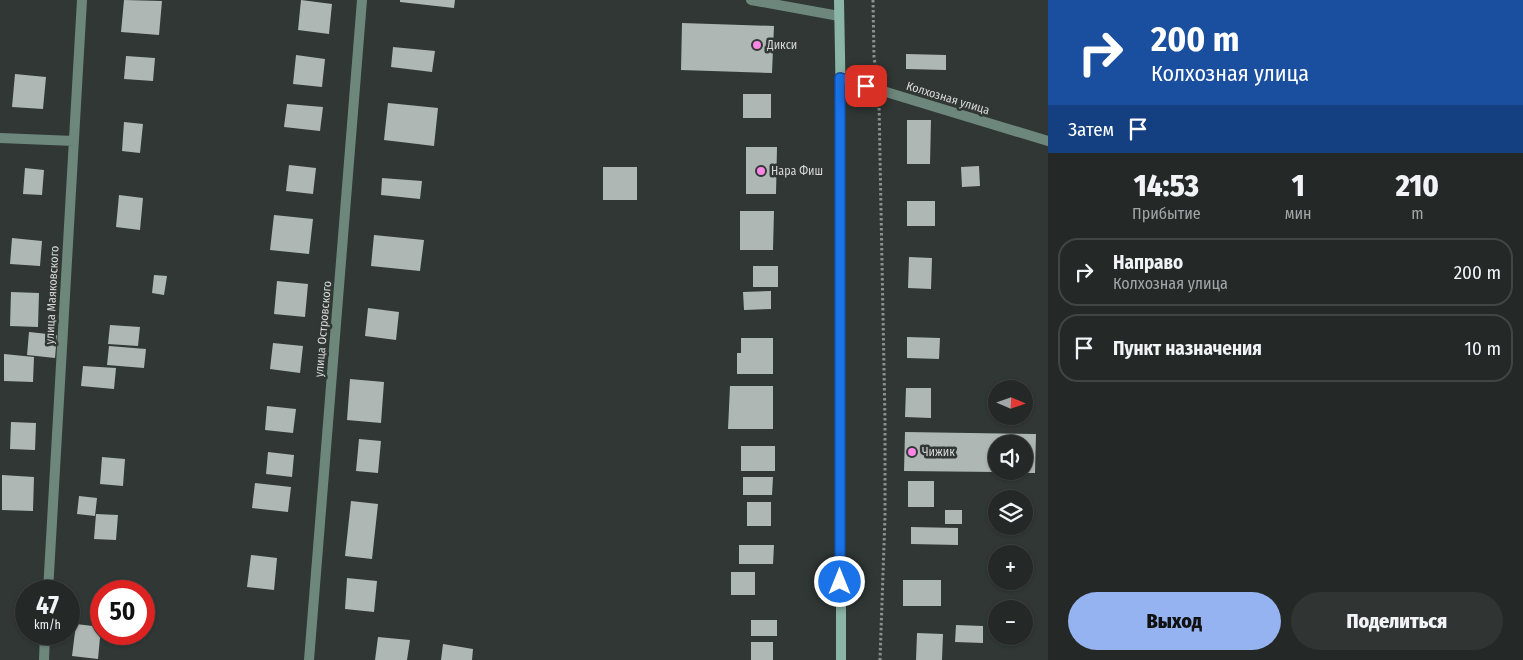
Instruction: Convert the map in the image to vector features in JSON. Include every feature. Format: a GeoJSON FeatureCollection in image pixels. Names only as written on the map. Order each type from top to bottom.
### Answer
{"type":"FeatureCollection","features":[{"type":"Feature","properties":{"kind":"main road"},"geometry":{"type":"LineString","coordinates":[[839,0],[841,660]]}},
{"type":"Feature","properties":{"kind":"street","name":"улица Маяковского"},"geometry":{"type":"LineString","coordinates":[[49,580],[82,0]]}},
{"type":"Feature","properties":{"kind":"street","name":"улица Островского"},"geometry":{"type":"LineString","coordinates":[[309,660],[362,0]]}},
{"type":"Feature","properties":{"kind":"street"},"geometry":{"type":"LineString","coordinates":[[751,0],[839,16]]}},
{"type":"Feature","properties":{"kind":"street","name":"Колхозная улица"},"geometry":{"type":"LineString","coordinates":[[840,78],[1048,141]]}},
{"type":"Feature","properties":{"kind":"street"},"geometry":{"type":"LineString","coordinates":[[0,138],[74,141]]}},
{"type":"Feature","properties":{"kind":"street"},"geometry":{"type":"LineString","coordinates":[[44,660],[45,645]]}},
{"type":"Feature","properties":{"kind":"path"},"geometry":{"type":"LineString","coordinates":[[873,0],[874,57],[879,90],[885,441],[885,516],[880,660]]}},
{"type":"Feature","properties":{"kind":"building"},"geometry":{"type":"Polygon","coordinates":[[[124,0],[162,1],[159,35],[121,32],[124,0]]]}},
{"type":"Feature","properties":{"kind":"building"},"geometry":{"type":"Polygon","coordinates":[[[301,0],[332,4],[329,34],[298,30],[301,0]]]}},
{"type":"Feature","properties":{"kind":"building"},"geometry":{"type":"Polygon","coordinates":[[[400,0],[455,0],[454,8],[400,2],[400,0]]]}},
{"type":"Feature","properties":{"kind":"building"},"geometry":{"type":"Polygon","coordinates":[[[682,23],[774,26],[772,73],[681,70],[682,23]]]}},
{"type":"Feature","properties":{"kind":"building"},"geometry":{"type":"Polygon","coordinates":[[[393,47],[435,51],[432,72],[391,67],[393,47]]]}},
{"type":"Feature","properties":{"kind":"building"},"geometry":{"type":"Polygon","coordinates":[[[906,54],[946,55],[946,70],[906,69],[906,54]]]}},
{"type":"Feature","properties":{"kind":"building"},"geometry":{"type":"Polygon","coordinates":[[[296,55],[325,59],[322,87],[293,84],[296,55]]]}},
{"type":"Feature","properties":{"kind":"building"},"geometry":{"type":"Polygon","coordinates":[[[126,56],[155,58],[153,81],[124,79],[126,56]]]}},
{"type":"Feature","properties":{"kind":"building"},"geometry":{"type":"Polygon","coordinates":[[[15,74],[46,77],[43,109],[12,107],[15,74]]]}},
{"type":"Feature","properties":{"kind":"building"},"geometry":{"type":"Polygon","coordinates":[[[743,94],[771,94],[771,118],[743,118],[743,94]]]}},
{"type":"Feature","properties":{"kind":"building"},"geometry":{"type":"Polygon","coordinates":[[[388,103],[438,108],[434,146],[384,140],[388,103]]]}},
{"type":"Feature","properties":{"kind":"building"},"geometry":{"type":"Polygon","coordinates":[[[287,104],[323,107],[320,131],[284,127],[287,104]]]}},
{"type":"Feature","properties":{"kind":"building"},"geometry":{"type":"Polygon","coordinates":[[[907,120],[931,120],[930,164],[907,164],[907,120]]]}},
{"type":"Feature","properties":{"kind":"building"},"geometry":{"type":"Polygon","coordinates":[[[124,122],[143,124],[140,153],[122,151],[124,122]]]}},
{"type":"Feature","properties":{"kind":"building","name":"Нара Фиш"},"geometry":{"type":"Polygon","coordinates":[[[746,147],[777,147],[776,194],[746,194],[746,147]]]}},
{"type":"Feature","properties":{"kind":"building"},"geometry":{"type":"Polygon","coordinates":[[[289,165],[316,168],[313,194],[286,191],[289,165]]]}},
{"type":"Feature","properties":{"kind":"building"},"geometry":{"type":"Polygon","coordinates":[[[979,166],[980,186],[962,187],[961,167],[979,166]]]}},
{"type":"Feature","properties":{"kind":"building"},"geometry":{"type":"Polygon","coordinates":[[[603,167],[637,167],[637,200],[603,200],[603,167]]]}},
{"type":"Feature","properties":{"kind":"building"},"geometry":{"type":"Polygon","coordinates":[[[25,168],[44,170],[42,195],[23,194],[25,168]]]}},
{"type":"Feature","properties":{"kind":"building"},"geometry":{"type":"Polygon","coordinates":[[[382,178],[422,181],[420,199],[381,195],[382,178]]]}},
{"type":"Feature","properties":{"kind":"building"},"geometry":{"type":"Polygon","coordinates":[[[119,195],[143,198],[140,230],[116,227],[119,195]]]}},
{"type":"Feature","properties":{"kind":"building"},"geometry":{"type":"Polygon","coordinates":[[[907,201],[935,201],[935,226],[907,226],[907,201]]]}},
{"type":"Feature","properties":{"kind":"building"},"geometry":{"type":"Polygon","coordinates":[[[740,211],[774,211],[773,250],[740,250],[740,211]]]}},
{"type":"Feature","properties":{"kind":"building"},"geometry":{"type":"Polygon","coordinates":[[[274,215],[313,219],[309,254],[270,250],[274,215]]]}},
{"type":"Feature","properties":{"kind":"building"},"geometry":{"type":"Polygon","coordinates":[[[374,235],[424,240],[420,271],[371,266],[374,235]]]}},
{"type":"Feature","properties":{"kind":"building"},"geometry":{"type":"Polygon","coordinates":[[[12,238],[42,241],[40,266],[10,264],[12,238]]]}},
{"type":"Feature","properties":{"kind":"building"},"geometry":{"type":"Polygon","coordinates":[[[909,257],[932,258],[931,289],[908,288],[909,257]]]}},
{"type":"Feature","properties":{"kind":"building"},"geometry":{"type":"Polygon","coordinates":[[[753,266],[778,266],[778,287],[753,287],[753,266]]]}},
{"type":"Feature","properties":{"kind":"building"},"geometry":{"type":"Polygon","coordinates":[[[154,275],[167,276],[164,295],[152,293],[154,275]]]}},
{"type":"Feature","properties":{"kind":"building"},"geometry":{"type":"Polygon","coordinates":[[[277,281],[308,284],[305,317],[274,314],[277,281]]]}},
{"type":"Feature","properties":{"kind":"building"},"geometry":{"type":"Polygon","coordinates":[[[771,291],[771,309],[744,310],[743,292],[771,291]]]}},
{"type":"Feature","properties":{"kind":"building"},"geometry":{"type":"Polygon","coordinates":[[[11,292],[39,293],[38,327],[10,326],[11,292]]]}},
{"type":"Feature","properties":{"kind":"building"},"geometry":{"type":"Polygon","coordinates":[[[368,308],[399,312],[396,340],[365,336],[368,308]]]}},
{"type":"Feature","properties":{"kind":"building"},"geometry":{"type":"Polygon","coordinates":[[[110,325],[140,327],[138,346],[108,344],[110,325]]]}},
{"type":"Feature","properties":{"kind":"building"},"geometry":{"type":"Polygon","coordinates":[[[29,332],[57,335],[55,358],[27,355],[29,332]]]}},
{"type":"Feature","properties":{"kind":"building"},"geometry":{"type":"Polygon","coordinates":[[[907,337],[940,338],[939,359],[907,358],[907,337]]]}},
{"type":"Feature","properties":{"kind":"building"},"geometry":{"type":"Polygon","coordinates":[[[741,338],[773,338],[773,374],[737,374],[737,353],[741,353],[741,338]]]}},
{"type":"Feature","properties":{"kind":"building"},"geometry":{"type":"Polygon","coordinates":[[[273,343],[303,346],[300,373],[270,369],[273,343]]]}},
{"type":"Feature","properties":{"kind":"building"},"geometry":{"type":"Polygon","coordinates":[[[109,346],[146,349],[144,368],[107,365],[109,346]]]}},
{"type":"Feature","properties":{"kind":"building"},"geometry":{"type":"Polygon","coordinates":[[[4,354],[34,357],[33,382],[4,381],[4,354]]]}},
{"type":"Feature","properties":{"kind":"building"},"geometry":{"type":"Polygon","coordinates":[[[83,366],[116,368],[114,389],[81,386],[83,366]]]}},
{"type":"Feature","properties":{"kind":"building"},"geometry":{"type":"Polygon","coordinates":[[[350,379],[384,382],[381,423],[347,420],[350,379]]]}},
{"type":"Feature","properties":{"kind":"building"},"geometry":{"type":"Polygon","coordinates":[[[730,386],[773,386],[773,429],[728,429],[730,386]]]}},
{"type":"Feature","properties":{"kind":"building"},"geometry":{"type":"Polygon","coordinates":[[[906,388],[931,388],[931,418],[905,417],[906,388]]]}},
{"type":"Feature","properties":{"kind":"building"},"geometry":{"type":"Polygon","coordinates":[[[267,406],[296,409],[293,433],[265,430],[267,406]]]}},
{"type":"Feature","properties":{"kind":"building"},"geometry":{"type":"Polygon","coordinates":[[[11,422],[36,423],[35,450],[10,449],[11,422]]]}},
{"type":"Feature","properties":{"kind":"building"},"geometry":{"type":"Polygon","coordinates":[[[905,432],[1036,434],[1035,473],[1033,473],[1033,435],[988,435],[988,472],[904,471],[905,432]]]}},
{"type":"Feature","properties":{"kind":"building"},"geometry":{"type":"Polygon","coordinates":[[[359,439],[381,441],[378,473],[356,471],[359,439]]]}},
{"type":"Feature","properties":{"kind":"building"},"geometry":{"type":"Polygon","coordinates":[[[741,446],[775,446],[775,471],[741,471],[741,446]]]}},
{"type":"Feature","properties":{"kind":"building"},"geometry":{"type":"Polygon","coordinates":[[[268,452],[294,455],[292,477],[266,474],[268,452]]]}},
{"type":"Feature","properties":{"kind":"building"},"geometry":{"type":"Polygon","coordinates":[[[102,457],[125,459],[123,486],[100,484],[102,457]]]}},
{"type":"Feature","properties":{"kind":"building"},"geometry":{"type":"Polygon","coordinates":[[[2,475],[34,477],[33,511],[2,510],[2,475]]]}},
{"type":"Feature","properties":{"kind":"building"},"geometry":{"type":"Polygon","coordinates":[[[743,477],[773,477],[772,495],[743,495],[743,477]]]}},
{"type":"Feature","properties":{"kind":"building"},"geometry":{"type":"Polygon","coordinates":[[[908,481],[934,481],[934,507],[908,507],[908,481]]]}},
{"type":"Feature","properties":{"kind":"building"},"geometry":{"type":"Polygon","coordinates":[[[255,483],[291,487],[288,512],[252,508],[255,483]]]}},
{"type":"Feature","properties":{"kind":"building"},"geometry":{"type":"Polygon","coordinates":[[[79,496],[97,498],[95,516],[77,514],[79,496]]]}},
{"type":"Feature","properties":{"kind":"building"},"geometry":{"type":"Polygon","coordinates":[[[351,501],[378,504],[372,559],[345,556],[351,501]]]}},
{"type":"Feature","properties":{"kind":"building"},"geometry":{"type":"Polygon","coordinates":[[[747,502],[771,502],[771,526],[747,526],[747,502]]]}},
{"type":"Feature","properties":{"kind":"building"},"geometry":{"type":"Polygon","coordinates":[[[945,510],[962,510],[962,524],[945,524],[945,510]]]}},
{"type":"Feature","properties":{"kind":"building"},"geometry":{"type":"Polygon","coordinates":[[[96,514],[118,515],[116,540],[94,539],[96,514]]]}},
{"type":"Feature","properties":{"kind":"building"},"geometry":{"type":"Polygon","coordinates":[[[911,527],[958,528],[958,545],[911,544],[911,527]]]}},
{"type":"Feature","properties":{"kind":"building"},"geometry":{"type":"Polygon","coordinates":[[[739,545],[774,545],[773,564],[739,564],[739,545]]]}},
{"type":"Feature","properties":{"kind":"building"},"geometry":{"type":"Polygon","coordinates":[[[251,555],[277,558],[274,590],[247,587],[251,555]]]}},
{"type":"Feature","properties":{"kind":"building"},"geometry":{"type":"Polygon","coordinates":[[[731,572],[755,572],[755,595],[731,595],[731,572]]]}},
{"type":"Feature","properties":{"kind":"building"},"geometry":{"type":"Polygon","coordinates":[[[347,578],[377,581],[374,612],[345,609],[347,578]]]}},
{"type":"Feature","properties":{"kind":"building"},"geometry":{"type":"Polygon","coordinates":[[[903,580],[941,580],[941,606],[903,606],[903,580]]]}},
{"type":"Feature","properties":{"kind":"building"},"geometry":{"type":"Polygon","coordinates":[[[751,620],[777,620],[777,636],[751,636],[751,620]]]}},
{"type":"Feature","properties":{"kind":"building"},"geometry":{"type":"Polygon","coordinates":[[[80,624],[90,626],[90,645],[99,645],[98,659],[72,656],[73,645],[80,645],[80,624]]]}},
{"type":"Feature","properties":{"kind":"building"},"geometry":{"type":"Polygon","coordinates":[[[956,625],[983,626],[983,643],[955,642],[956,625]]]}},
{"type":"Feature","properties":{"kind":"building"},"geometry":{"type":"Polygon","coordinates":[[[917,633],[943,634],[942,660],[916,660],[917,633]]]}},
{"type":"Feature","properties":{"kind":"building"},"geometry":{"type":"Polygon","coordinates":[[[378,637],[410,640],[407,660],[375,660],[378,637]]]}},
{"type":"Feature","properties":{"kind":"building"},"geometry":{"type":"Polygon","coordinates":[[[751,642],[773,642],[773,660],[751,660],[751,642]]]}},
{"type":"Feature","properties":{"kind":"building"},"geometry":{"type":"Polygon","coordinates":[[[443,644],[473,649],[472,660],[441,660],[443,644]]]}},
{"type":"Feature","properties":{"kind":"place","name":"Дикси"},"geometry":{"type":"Point","coordinates":[757,45]}},
{"type":"Feature","properties":{"kind":"place","name":"Нара Фиш"},"geometry":{"type":"Point","coordinates":[761,171]}},
{"type":"Feature","properties":{"kind":"place","name":"Чижик"},"geometry":{"type":"Point","coordinates":[912,452]}},
{"type":"Feature","properties":{"kind":"route"},"geometry":{"type":"LineString","coordinates":[[840,582],[840,78],[866,86]]}}]}
